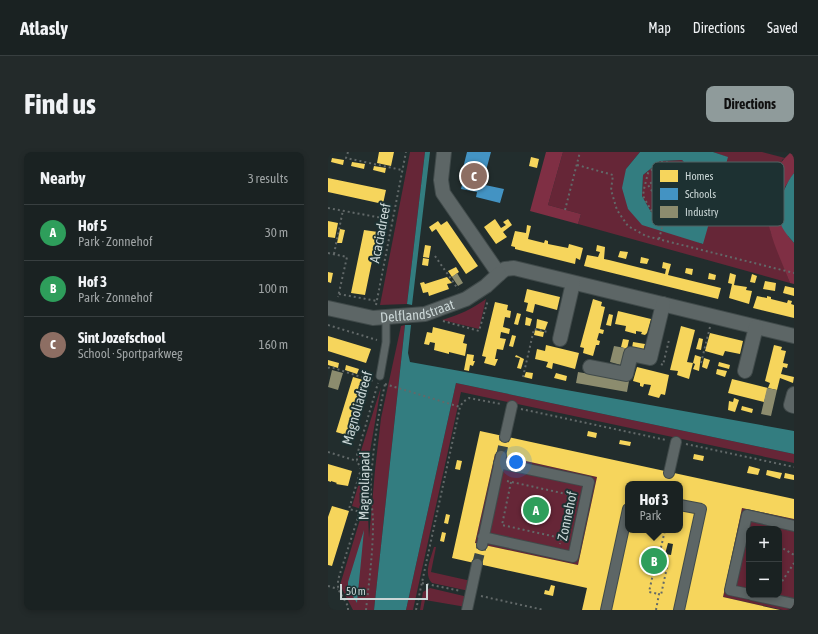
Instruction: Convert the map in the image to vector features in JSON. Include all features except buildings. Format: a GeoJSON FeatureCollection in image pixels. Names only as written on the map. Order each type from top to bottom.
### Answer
{"type":"FeatureCollection","features":[{"type":"Feature","properties":{"kind":"street"},"geometry":{"type":"LineString","coordinates":[[444,152],[441,180],[443,193],[494,273]]}},
{"type":"Feature","properties":{"kind":"street","name":"Delflandstraat"},"geometry":{"type":"LineString","coordinates":[[332,309],[380,317],[425,314],[466,300],[494,273],[505,269],[514,268],[794,336]]}},
{"type":"Feature","properties":{"kind":"street"},"geometry":{"type":"LineString","coordinates":[[560,338],[573,283]]}},
{"type":"Feature","properties":{"kind":"street"},"geometry":{"type":"LineString","coordinates":[[590,367],[626,374],[631,354],[650,358],[663,304]]}},
{"type":"Feature","properties":{"kind":"street"},"geometry":{"type":"LineString","coordinates":[[745,370],[756,327]]}},
{"type":"Feature","properties":{"kind":"street"},"geometry":{"type":"LineString","coordinates":[[794,394],[791,405],[794,406]]}},
{"type":"Feature","properties":{"kind":"street"},"geometry":{"type":"LineString","coordinates":[[505,436],[512,406]]}},
{"type":"Feature","properties":{"kind":"street"},"geometry":{"type":"LineString","coordinates":[[669,473],[676,442]]}},
{"type":"Feature","properties":{"kind":"street","name":"Zonnehof"},"geometry":{"type":"LineString","coordinates":[[500,459],[589,482],[573,557],[558,553],[482,541],[496,479],[500,459]]}},
{"type":"Feature","properties":{"kind":"street"},"geometry":{"type":"LineString","coordinates":[[679,610],[701,510],[683,506]]}},
{"type":"Feature","properties":{"kind":"street"},"geometry":{"type":"LineString","coordinates":[[746,593],[730,590],[746,515],[794,526]]}},
{"type":"Feature","properties":{"kind":"street"},"geometry":{"type":"LineString","coordinates":[[606,610],[625,523]]}},
{"type":"Feature","properties":{"kind":"street"},"geometry":{"type":"LineString","coordinates":[[467,610],[478,564]]}},
{"type":"Feature","properties":{"kind":"street"},"geometry":{"type":"LineString","coordinates":[[766,598],[794,604]]}},
{"type":"Feature","properties":{"kind":"lane","name":"Magnoliadreef"},"geometry":{"type":"LineString","coordinates":[[380,317],[386,342],[382,379]]}},
{"type":"Feature","properties":{"kind":"path"},"geometry":{"type":"LineString","coordinates":[[348,152],[346,158],[402,170]]}},
{"type":"Feature","properties":{"kind":"path","name":"Acaciadreef"},"geometry":{"type":"LineString","coordinates":[[380,317],[376,300],[406,152]]}},
{"type":"Feature","properties":{"kind":"path"},"geometry":{"type":"LineString","coordinates":[[565,210],[580,152]]}},
{"type":"Feature","properties":{"kind":"path"},"geometry":{"type":"LineString","coordinates":[[577,165],[613,175],[611,190],[617,210],[628,226],[646,236],[794,273]]}},
{"type":"Feature","properties":{"kind":"path"},"geometry":{"type":"LineString","coordinates":[[652,170],[648,173],[647,184],[643,196],[652,210]]}},
{"type":"Feature","properties":{"kind":"path"},"geometry":{"type":"LineString","coordinates":[[647,184],[652,181]]}},
{"type":"Feature","properties":{"kind":"path"},"geometry":{"type":"LineString","coordinates":[[647,184],[652,191]]}},
{"type":"Feature","properties":{"kind":"path"},"geometry":{"type":"LineString","coordinates":[[328,208],[392,220]]}},
{"type":"Feature","properties":{"kind":"path"},"geometry":{"type":"LineString","coordinates":[[334,254],[343,210]]}},
{"type":"Feature","properties":{"kind":"path"},"geometry":{"type":"LineString","coordinates":[[659,240],[663,226]]}},
{"type":"Feature","properties":{"kind":"path"},"geometry":{"type":"LineString","coordinates":[[328,253],[347,257],[339,294],[332,309]]}},
{"type":"Feature","properties":{"kind":"path"},"geometry":{"type":"LineString","coordinates":[[435,256],[466,300]]}},
{"type":"Feature","properties":{"kind":"path"},"geometry":{"type":"LineString","coordinates":[[425,314],[479,331],[494,273]]}},
{"type":"Feature","properties":{"kind":"path"},"geometry":{"type":"LineString","coordinates":[[339,294],[376,300]]}},
{"type":"Feature","properties":{"kind":"path"},"geometry":{"type":"LineString","coordinates":[[701,363],[712,316]]}},
{"type":"Feature","properties":{"kind":"path"},"geometry":{"type":"LineString","coordinates":[[328,325],[386,342]]}},
{"type":"Feature","properties":{"kind":"path"},"geometry":{"type":"LineString","coordinates":[[523,377],[534,329],[555,334],[560,338]]}},
{"type":"Feature","properties":{"kind":"path"},"geometry":{"type":"LineString","coordinates":[[328,368],[331,367],[382,379]]}},
{"type":"Feature","properties":{"kind":"path","name":"Magnoliapad"},"geometry":{"type":"LineString","coordinates":[[366,610],[372,550],[373,524],[371,483],[378,415],[385,384],[382,379]]}},
{"type":"Feature","properties":{"kind":"path","name":"Magnoliadreef"},"geometry":{"type":"LineString","coordinates":[[338,589],[338,580],[359,514],[357,511],[349,509],[361,469],[357,462],[357,455],[382,379]]}},
{"type":"Feature","properties":{"kind":"path"},"geometry":{"type":"LineString","coordinates":[[385,384],[460,407]]}},
{"type":"Feature","properties":{"kind":"path"},"geometry":{"type":"LineString","coordinates":[[416,610],[460,407],[463,402],[469,398],[794,467]]}},
{"type":"Feature","properties":{"kind":"path"},"geometry":{"type":"LineString","coordinates":[[328,452],[357,462]]}},
{"type":"Feature","properties":{"kind":"path"},"geometry":{"type":"LineString","coordinates":[[496,479],[571,495],[558,553]]}},
{"type":"Feature","properties":{"kind":"path"},"geometry":{"type":"LineString","coordinates":[[511,482],[502,525],[561,538]]}},
{"type":"Feature","properties":{"kind":"path"},"geometry":{"type":"LineString","coordinates":[[659,594],[649,592],[664,533]]}},
{"type":"Feature","properties":{"kind":"path"},"geometry":{"type":"LineString","coordinates":[[782,548],[794,555]]}},
{"type":"Feature","properties":{"kind":"path"},"geometry":{"type":"LineString","coordinates":[[782,579],[794,563]]}},
{"type":"Feature","properties":{"kind":"path"},"geometry":{"type":"LineString","coordinates":[[656,610],[667,567],[657,565]]}},
{"type":"Feature","properties":{"kind":"path"},"geometry":{"type":"LineString","coordinates":[[421,583],[544,610]]}},
{"type":"Feature","properties":{"kind":"path"},"geometry":{"type":"LineString","coordinates":[[328,586],[338,589],[348,606],[348,610]]}},
{"type":"Feature","properties":{"kind":"shaded area"},"geometry":{"type":"Polygon","coordinates":[[[410,152],[425,152],[407,304],[380,305],[410,152]]]}},
{"type":"Feature","properties":{"kind":"shaded area"},"geometry":{"type":"Polygon","coordinates":[[[546,152],[563,152],[548,205],[581,214],[578,224],[530,211],[546,152]]]}},
{"type":"Feature","properties":{"kind":"shaded area"},"geometry":{"type":"Polygon","coordinates":[[[563,152],[640,152],[626,169],[628,209],[652,220],[652,226],[664,226],[702,244],[707,226],[771,226],[770,230],[790,283],[578,224],[581,214],[548,205],[563,152]]]}},
{"type":"Feature","properties":{"kind":"shaded area"},"geometry":{"type":"Polygon","coordinates":[[[713,152],[762,152],[785,158],[782,162],[726,162],[727,157],[713,152]]]}},
{"type":"Feature","properties":{"kind":"shaded area"},"geometry":{"type":"Polygon","coordinates":[[[791,152],[794,152],[794,173],[784,191],[784,162],[782,162],[791,152]]]}},
{"type":"Feature","properties":{"kind":"shaded area"},"geometry":{"type":"Polygon","coordinates":[[[682,160],[684,162],[659,162],[682,160]]]}},
{"type":"Feature","properties":{"kind":"shaded area"},"geometry":{"type":"Polygon","coordinates":[[[652,168],[652,212],[642,196],[643,175],[652,168]]]}},
{"type":"Feature","properties":{"kind":"shaded area"},"geometry":{"type":"Polygon","coordinates":[[[784,217],[788,236],[794,243],[794,284],[790,283],[776,249],[770,226],[784,226],[784,217]]]}},
{"type":"Feature","properties":{"kind":"shaded area"},"geometry":{"type":"Polygon","coordinates":[[[486,299],[479,329],[442,320],[476,306],[486,299]]]}},
{"type":"Feature","properties":{"kind":"shaded area"},"geometry":{"type":"Polygon","coordinates":[[[405,325],[374,610],[353,610],[340,585],[362,513],[368,515],[369,538],[381,418],[401,326],[405,325]]]}},
{"type":"Feature","properties":{"kind":"shaded area"},"geometry":{"type":"Polygon","coordinates":[[[456,383],[794,454],[794,463],[461,392],[413,610],[406,610],[456,383]]]}},
{"type":"Feature","properties":{"kind":"shaded area"},"geometry":{"type":"Polygon","coordinates":[[[381,387],[366,475],[367,511],[352,506],[366,460],[359,457],[381,387]]]}},
{"type":"Feature","properties":{"kind":"shaded area"},"geometry":{"type":"Polygon","coordinates":[[[495,454],[597,477],[578,565],[475,543],[495,454]]]}},
{"type":"Feature","properties":{"kind":"shaded area"},"geometry":{"type":"Polygon","coordinates":[[[742,508],[794,519],[794,610],[783,610],[723,597],[742,508]]]}},
{"type":"Feature","properties":{"kind":"shaded area"},"geometry":{"type":"Polygon","coordinates":[[[434,547],[436,547],[431,572],[471,581],[469,591],[432,583],[429,579],[428,571],[434,547]]]}},
{"type":"Feature","properties":{"kind":"shaded area"},"geometry":{"type":"Polygon","coordinates":[[[430,588],[468,597],[466,607],[425,600],[423,610],[420,610],[423,592],[430,588]]]}},
{"type":"Feature","properties":{"kind":"water"},"geometry":{"type":"Polygon","coordinates":[[[425,152],[430,152],[412,305],[407,304],[425,152]]]}},
{"type":"Feature","properties":{"kind":"water"},"geometry":{"type":"Polygon","coordinates":[[[640,152],[713,152],[728,157],[727,162],[684,162],[682,160],[652,162],[652,168],[643,175],[642,196],[652,212],[652,226],[708,226],[703,244],[642,225],[628,209],[622,188],[626,169],[640,152]]]}},
{"type":"Feature","properties":{"kind":"water"},"geometry":{"type":"Polygon","coordinates":[[[794,173],[794,243],[782,226],[784,226],[784,192],[794,173]]]}},
{"type":"Feature","properties":{"kind":"water"},"geometry":{"type":"Polygon","coordinates":[[[405,325],[411,325],[408,353],[410,362],[794,431],[794,454],[456,383],[406,610],[374,610],[405,325]]]}},
{"type":"Feature","properties":{"kind":"water"},"geometry":{"type":"Polygon","coordinates":[[[364,530],[357,603],[348,588],[348,582],[364,530]]]}},
{"type":"Feature","properties":{"kind":"tunnel"},"geometry":{"type":"LineString","coordinates":[[501,456],[505,437]]}},
{"type":"Feature","properties":{"kind":"tunnel"},"geometry":{"type":"LineString","coordinates":[[477,564],[482,545]]}},
{"type":"Feature","properties":{"kind":"place","name":"Sint Jozefschool"},"geometry":{"type":"Point","coordinates":[474,176]}},
{"type":"Feature","properties":{"kind":"place","name":"Hof 5"},"geometry":{"type":"Point","coordinates":[536,510]}},
{"type":"Feature","properties":{"kind":"place","name":"Hof 3"},"geometry":{"type":"Point","coordinates":[654,561]}}]}
